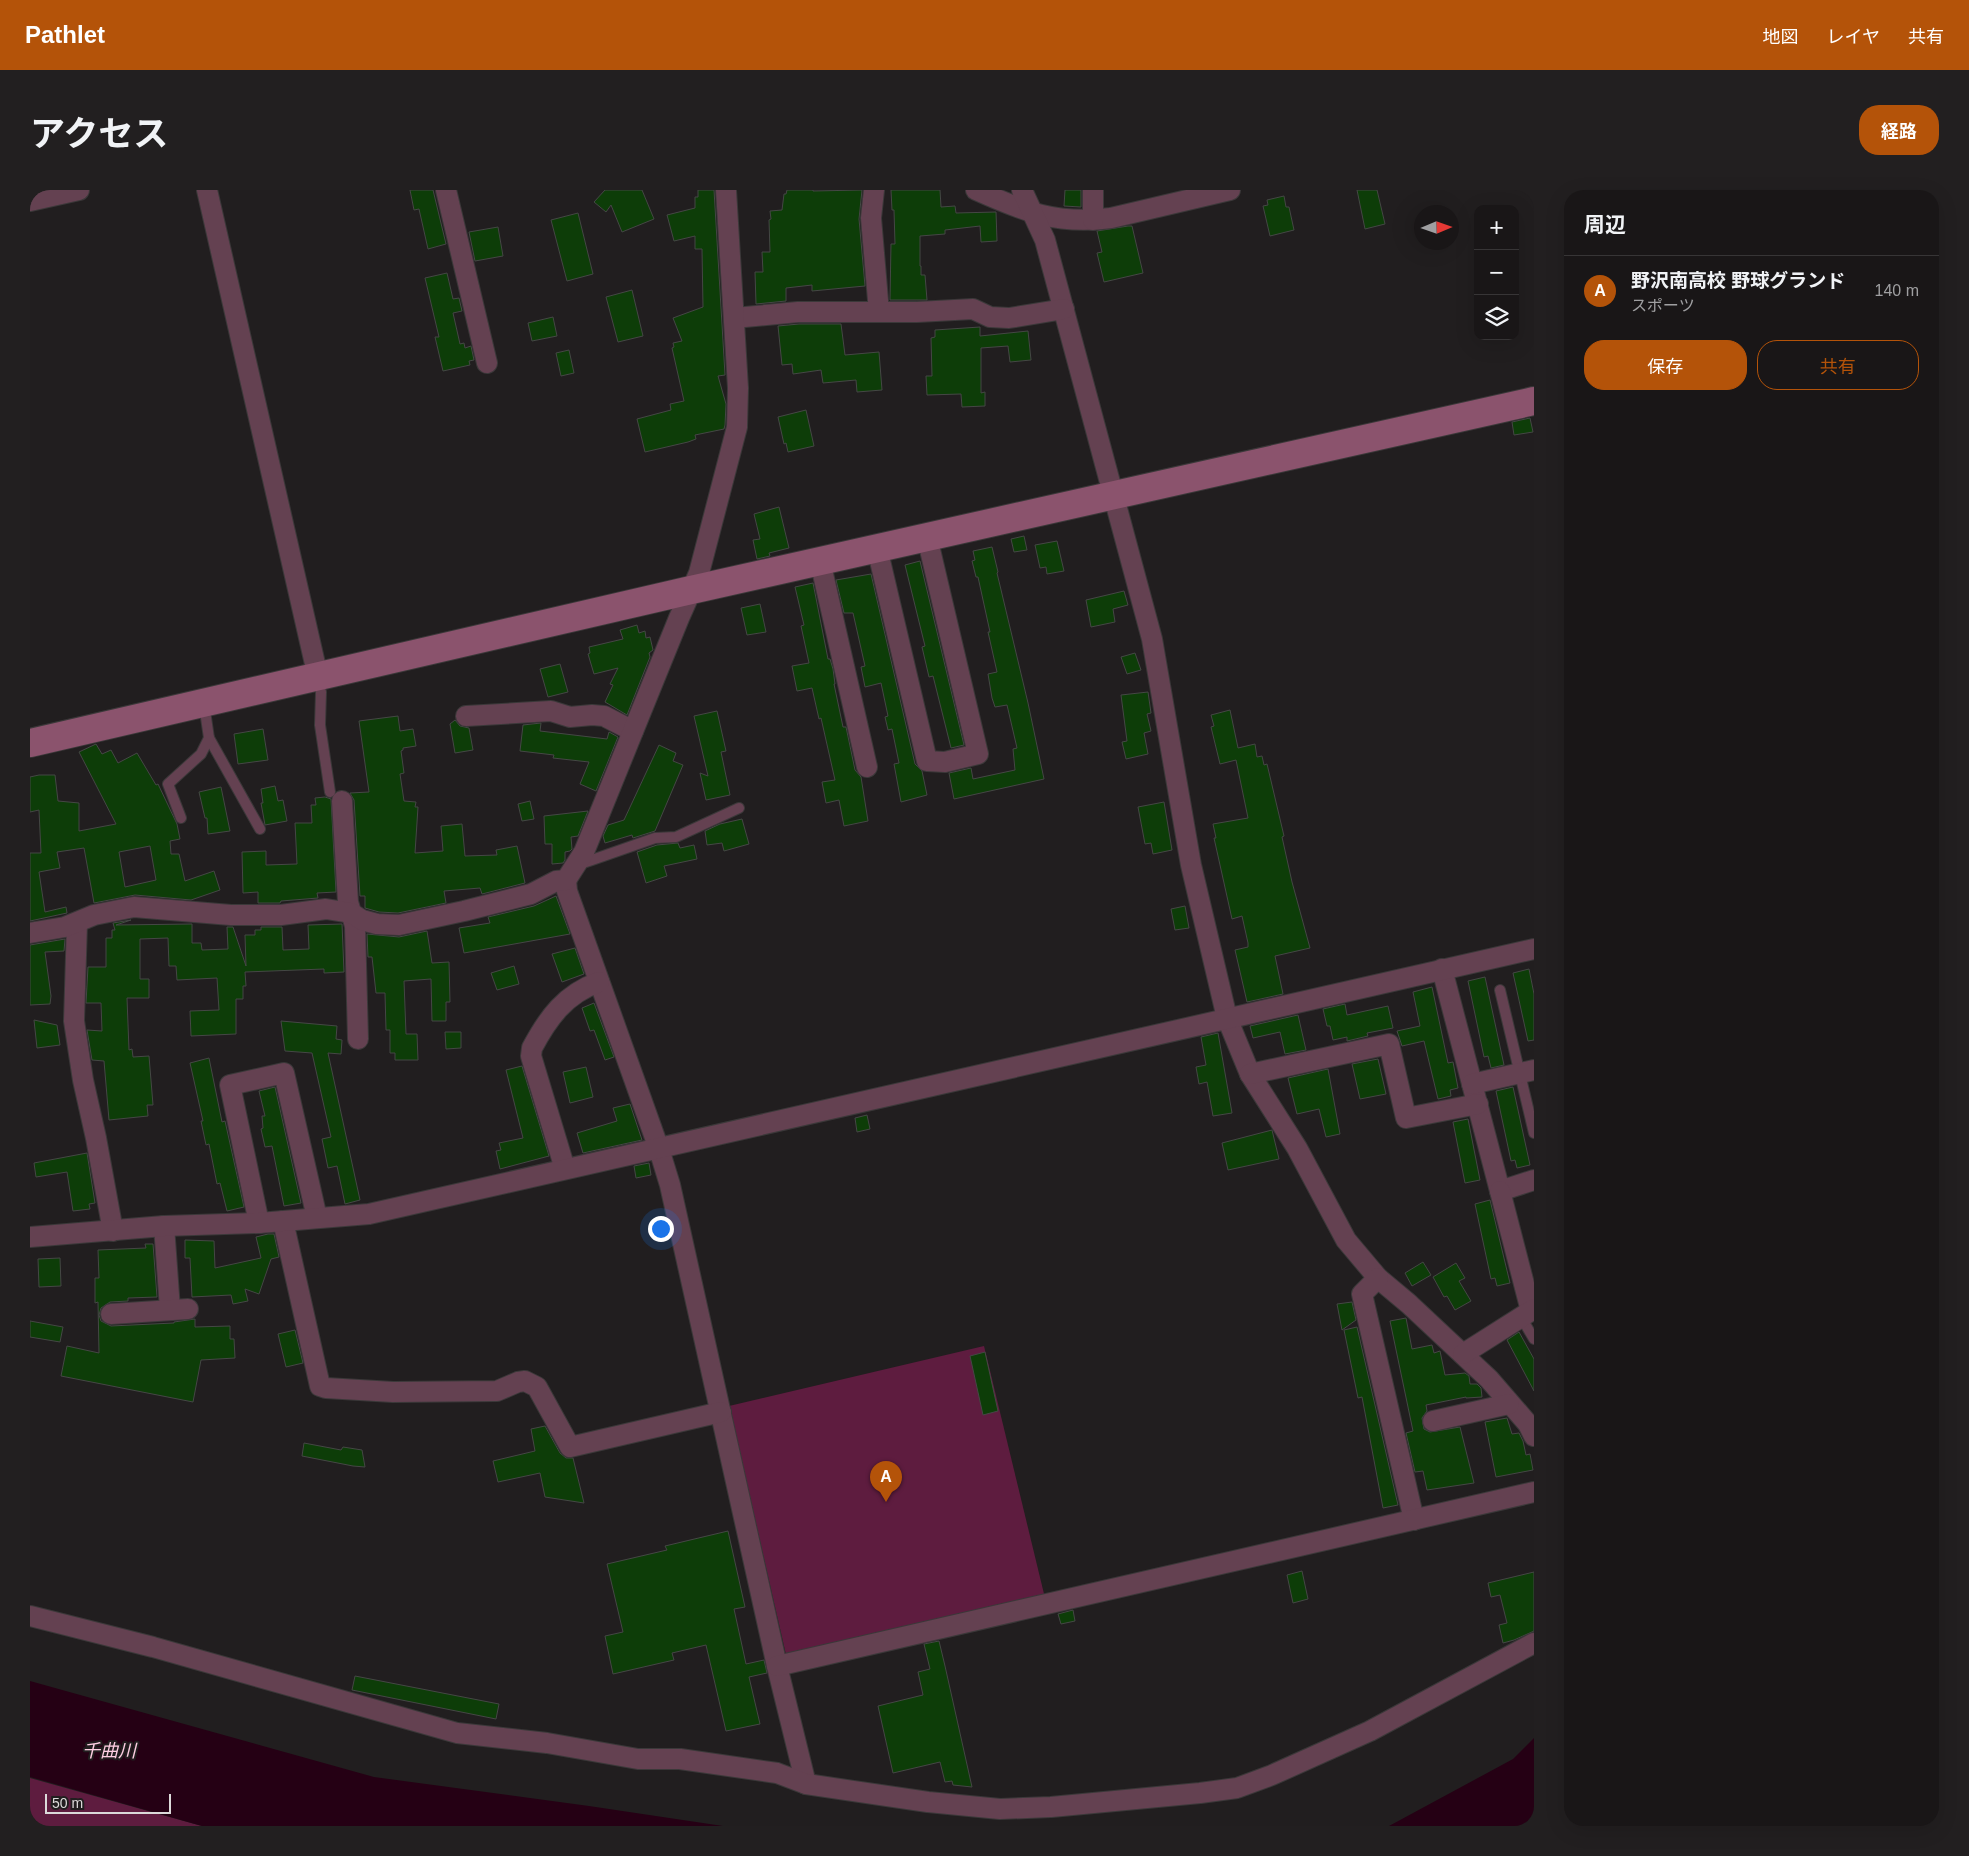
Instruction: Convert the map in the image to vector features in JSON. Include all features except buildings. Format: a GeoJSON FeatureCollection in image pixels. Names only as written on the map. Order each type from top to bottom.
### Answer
{"type":"FeatureCollection","features":[{"type":"Feature","properties":{"kind":"street"},"geometry":{"type":"LineString","coordinates":[[30,201],[79,190]]}},
{"type":"Feature","properties":{"kind":"street"},"geometry":{"type":"LineString","coordinates":[[206,190],[318,677]]}},
{"type":"Feature","properties":{"kind":"street"},"geometry":{"type":"LineString","coordinates":[[446,190],[487,363]]}},
{"type":"Feature","properties":{"kind":"street"},"geometry":{"type":"LineString","coordinates":[[726,190],[738,388],[736,427],[699,573],[584,852],[566,880],[599,982],[659,1149],[670,1185],[777,1666],[806,1784]]}},
{"type":"Feature","properties":{"kind":"street"},"geometry":{"type":"LineString","coordinates":[[874,190],[871,218],[878,312]]}},
{"type":"Feature","properties":{"kind":"street"},"geometry":{"type":"LineString","coordinates":[[976,190],[1033,214],[1052,218],[1093,220],[1111,218],[1220,191]]}},
{"type":"Feature","properties":{"kind":"street"},"geometry":{"type":"LineString","coordinates":[[1022,190],[1045,240],[1152,639],[1191,865],[1227,1018],[1250,1074],[1298,1148],[1346,1240],[1378,1278],[1463,1354],[1532,1427]]}},
{"type":"Feature","properties":{"kind":"street"},"geometry":{"type":"LineString","coordinates":[[1093,190],[1093,220]]}},
{"type":"Feature","properties":{"kind":"street"},"geometry":{"type":"LineString","coordinates":[[734,318],[798,312],[973,309],[990,317],[1003,318],[1064,309]]}},
{"type":"Feature","properties":{"kind":"street"},"geometry":{"type":"LineString","coordinates":[[30,743],[691,590],[1534,401]]}},
{"type":"Feature","properties":{"kind":"street"},"geometry":{"type":"LineString","coordinates":[[877,548],[927,761],[945,762],[978,754],[927,537]]}},
{"type":"Feature","properties":{"kind":"street"},"geometry":{"type":"LineString","coordinates":[[820,561],[868,767]]}},
{"type":"Feature","properties":{"kind":"street"},"geometry":{"type":"LineString","coordinates":[[466,716],[551,711],[570,717],[604,716],[633,731]]}},
{"type":"Feature","properties":{"kind":"street"},"geometry":{"type":"LineString","coordinates":[[336,796],[348,902],[356,926],[358,1039]]}},
{"type":"Feature","properties":{"kind":"street"},"geometry":{"type":"LineString","coordinates":[[30,933],[65,927],[94,915],[134,907],[231,915],[281,915],[326,909],[351,913],[362,920],[377,924],[399,925],[531,894],[556,881],[566,880]]}},
{"type":"Feature","properties":{"kind":"street"},"geometry":{"type":"LineString","coordinates":[[77,923],[74,1021],[83,1080],[96,1138],[112,1231]]}},
{"type":"Feature","properties":{"kind":"street"},"geometry":{"type":"LineString","coordinates":[[30,1237],[164,1226],[259,1223],[369,1214],[1534,949]]}},
{"type":"Feature","properties":{"kind":"street"},"geometry":{"type":"LineString","coordinates":[[1442,969],[1478,1104],[1529,1312],[1463,1354]]}},
{"type":"Feature","properties":{"kind":"street"},"geometry":{"type":"LineString","coordinates":[[565,1169],[531,1056],[532,1048],[562,1003],[590,985],[599,982]]}},
{"type":"Feature","properties":{"kind":"street"},"geometry":{"type":"LineString","coordinates":[[1250,1074],[1389,1044],[1406,1118],[1478,1104]]}},
{"type":"Feature","properties":{"kind":"street"},"geometry":{"type":"LineString","coordinates":[[1472,1084],[1527,1071]]}},
{"type":"Feature","properties":{"kind":"street"},"geometry":{"type":"LineString","coordinates":[[259,1223],[230,1085],[284,1074],[317,1218]]}},
{"type":"Feature","properties":{"kind":"street"},"geometry":{"type":"LineString","coordinates":[[1500,1191],[1534,1180]]}},
{"type":"Feature","properties":{"kind":"street"},"geometry":{"type":"LineString","coordinates":[[282,1221],[320,1386],[326,1388],[393,1392],[497,1391],[525,1381],[537,1387],[570,1447],[721,1412]]}},
{"type":"Feature","properties":{"kind":"street"},"geometry":{"type":"LineString","coordinates":[[111,1314],[179,1309],[164,1226]]}},
{"type":"Feature","properties":{"kind":"street"},"geometry":{"type":"LineString","coordinates":[[1378,1278],[1362,1294],[1414,1520]]}},
{"type":"Feature","properties":{"kind":"street"},"geometry":{"type":"LineString","coordinates":[[1432,1420],[1509,1404]]}},
{"type":"Feature","properties":{"kind":"street"},"geometry":{"type":"LineString","coordinates":[[777,1666],[1534,1492]]}},
{"type":"Feature","properties":{"kind":"street"},"geometry":{"type":"LineString","coordinates":[[30,1616],[153,1647],[457,1733],[547,1744],[638,1759],[680,1759],[777,1773],[806,1784],[928,1802],[1000,1809],[1051,1807],[1237,1788],[1272,1775],[1370,1731],[1534,1643]]}},
{"type":"Feature","properties":{"kind":"lane"},"geometry":{"type":"LineString","coordinates":[[318,677],[321,692],[320,725],[336,796]]}},
{"type":"Feature","properties":{"kind":"lane"},"geometry":{"type":"LineString","coordinates":[[204,703],[209,738],[260,829]]}},
{"type":"Feature","properties":{"kind":"lane"},"geometry":{"type":"LineString","coordinates":[[181,818],[168,784],[201,754],[209,738]]}},
{"type":"Feature","properties":{"kind":"lane"},"geometry":{"type":"LineString","coordinates":[[579,860],[586,862],[655,838],[676,837],[740,808]]}},
{"type":"Feature","properties":{"kind":"lane"},"geometry":{"type":"LineString","coordinates":[[1500,990],[1527,1071],[1534,1132]]}},
{"type":"Feature","properties":{"kind":"lane"},"geometry":{"type":"LineString","coordinates":[[1529,1312],[1534,1339]]}},
{"type":"Feature","properties":{"kind":"shaded area"},"geometry":{"type":"Polygon","coordinates":[[[984,1346],[1045,1598],[787,1659],[729,1406],[984,1346]]]}},
{"type":"Feature","properties":{"kind":"shaded area"},"geometry":{"type":"Polygon","coordinates":[[[30,1778],[191,1823],[202,1826],[30,1826],[30,1778]]]}},
{"type":"Feature","properties":{"kind":"water","name":"千曲川"},"geometry":{"type":"Polygon","coordinates":[[[30,1681],[374,1777],[723,1826],[202,1826],[30,1777],[30,1681]]]}},
{"type":"Feature","properties":{"kind":"water"},"geometry":{"type":"Polygon","coordinates":[[[1534,1738],[1534,1826],[1389,1826],[1513,1759],[1534,1738]]]}},
{"type":"Feature","properties":{"kind":"place","name":"野沢南高校 野球グランド"},"geometry":{"type":"Point","coordinates":[886,1502]}}]}
